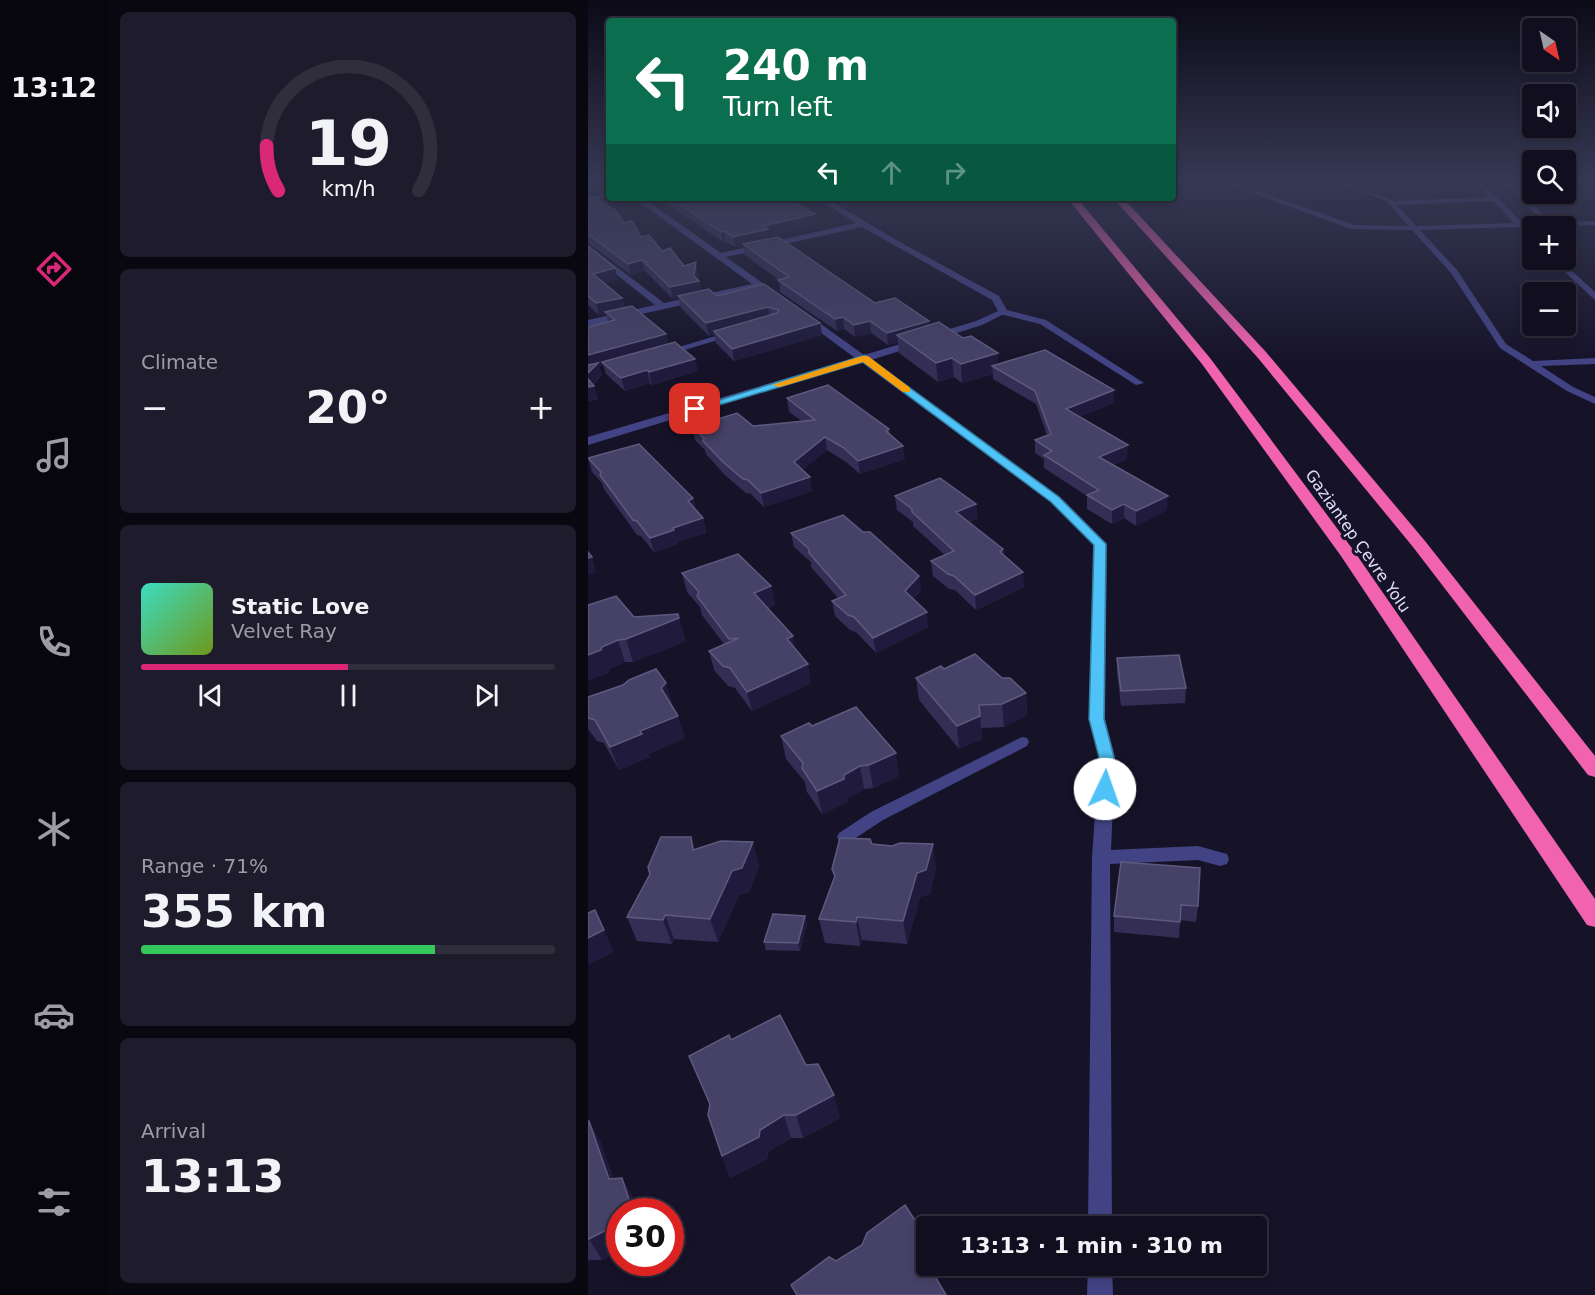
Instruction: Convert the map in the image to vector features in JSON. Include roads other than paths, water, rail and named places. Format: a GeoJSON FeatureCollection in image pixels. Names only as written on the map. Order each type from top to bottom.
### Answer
{"type":"FeatureCollection","features":[{"type":"Feature","properties":{"kind":"highway","name":"Gaziantep Çevre Yolu"},"geometry":{"type":"LineString","coordinates":[[1107,240],[1206,362],[1348,554],[1595,918]]}},
{"type":"Feature","properties":{"kind":"highway"},"geometry":{"type":"LineString","coordinates":[[1157,240],[1262,355],[1419,544],[1595,770]]}},
{"type":"Feature","properties":{"kind":"street"},"geometry":{"type":"LineString","coordinates":[[697,240],[788,305]]}},
{"type":"Feature","properties":{"kind":"street"},"geometry":{"type":"LineString","coordinates":[[719,256],[789,240]]}},
{"type":"Feature","properties":{"kind":"street"},"geometry":{"type":"LineString","coordinates":[[588,441],[979,323],[1003,312],[996,298],[893,240]]}},
{"type":"Feature","properties":{"kind":"street"},"geometry":{"type":"LineString","coordinates":[[588,248],[662,306]]}},
{"type":"Feature","properties":{"kind":"street"},"geometry":{"type":"LineString","coordinates":[[588,323],[760,285]]}},
{"type":"Feature","properties":{"kind":"street"},"geometry":{"type":"LineString","coordinates":[[798,312],[865,358],[1055,499],[1100,544],[1097,719],[1107,757],[1101,857],[1100,1216]]}},
{"type":"Feature","properties":{"kind":"street"},"geometry":{"type":"LineString","coordinates":[[654,356],[741,332]]}},
{"type":"Feature","properties":{"kind":"street"},"geometry":{"type":"LineString","coordinates":[[1101,857],[1198,853],[1220,859]]}},
{"type":"Feature","properties":{"kind":"street"},"geometry":{"type":"LineString","coordinates":[[1100,1276],[1100,1295]]}},
{"type":"Feature","properties":{"kind":"lane"},"geometry":{"type":"LineString","coordinates":[[1426,240],[1454,272],[1503,346],[1595,401]]}},
{"type":"Feature","properties":{"kind":"lane"},"geometry":{"type":"LineString","coordinates":[[1567,270],[1595,297]]}},
{"type":"Feature","properties":{"kind":"lane"},"geometry":{"type":"LineString","coordinates":[[1003,312],[1043,322],[1139,382]]}},
{"type":"Feature","properties":{"kind":"lane"},"geometry":{"type":"LineString","coordinates":[[1530,364],[1595,361]]}},
{"type":"Feature","properties":{"kind":"lane"},"geometry":{"type":"LineString","coordinates":[[845,837],[877,816],[1022,742]]}}]}
